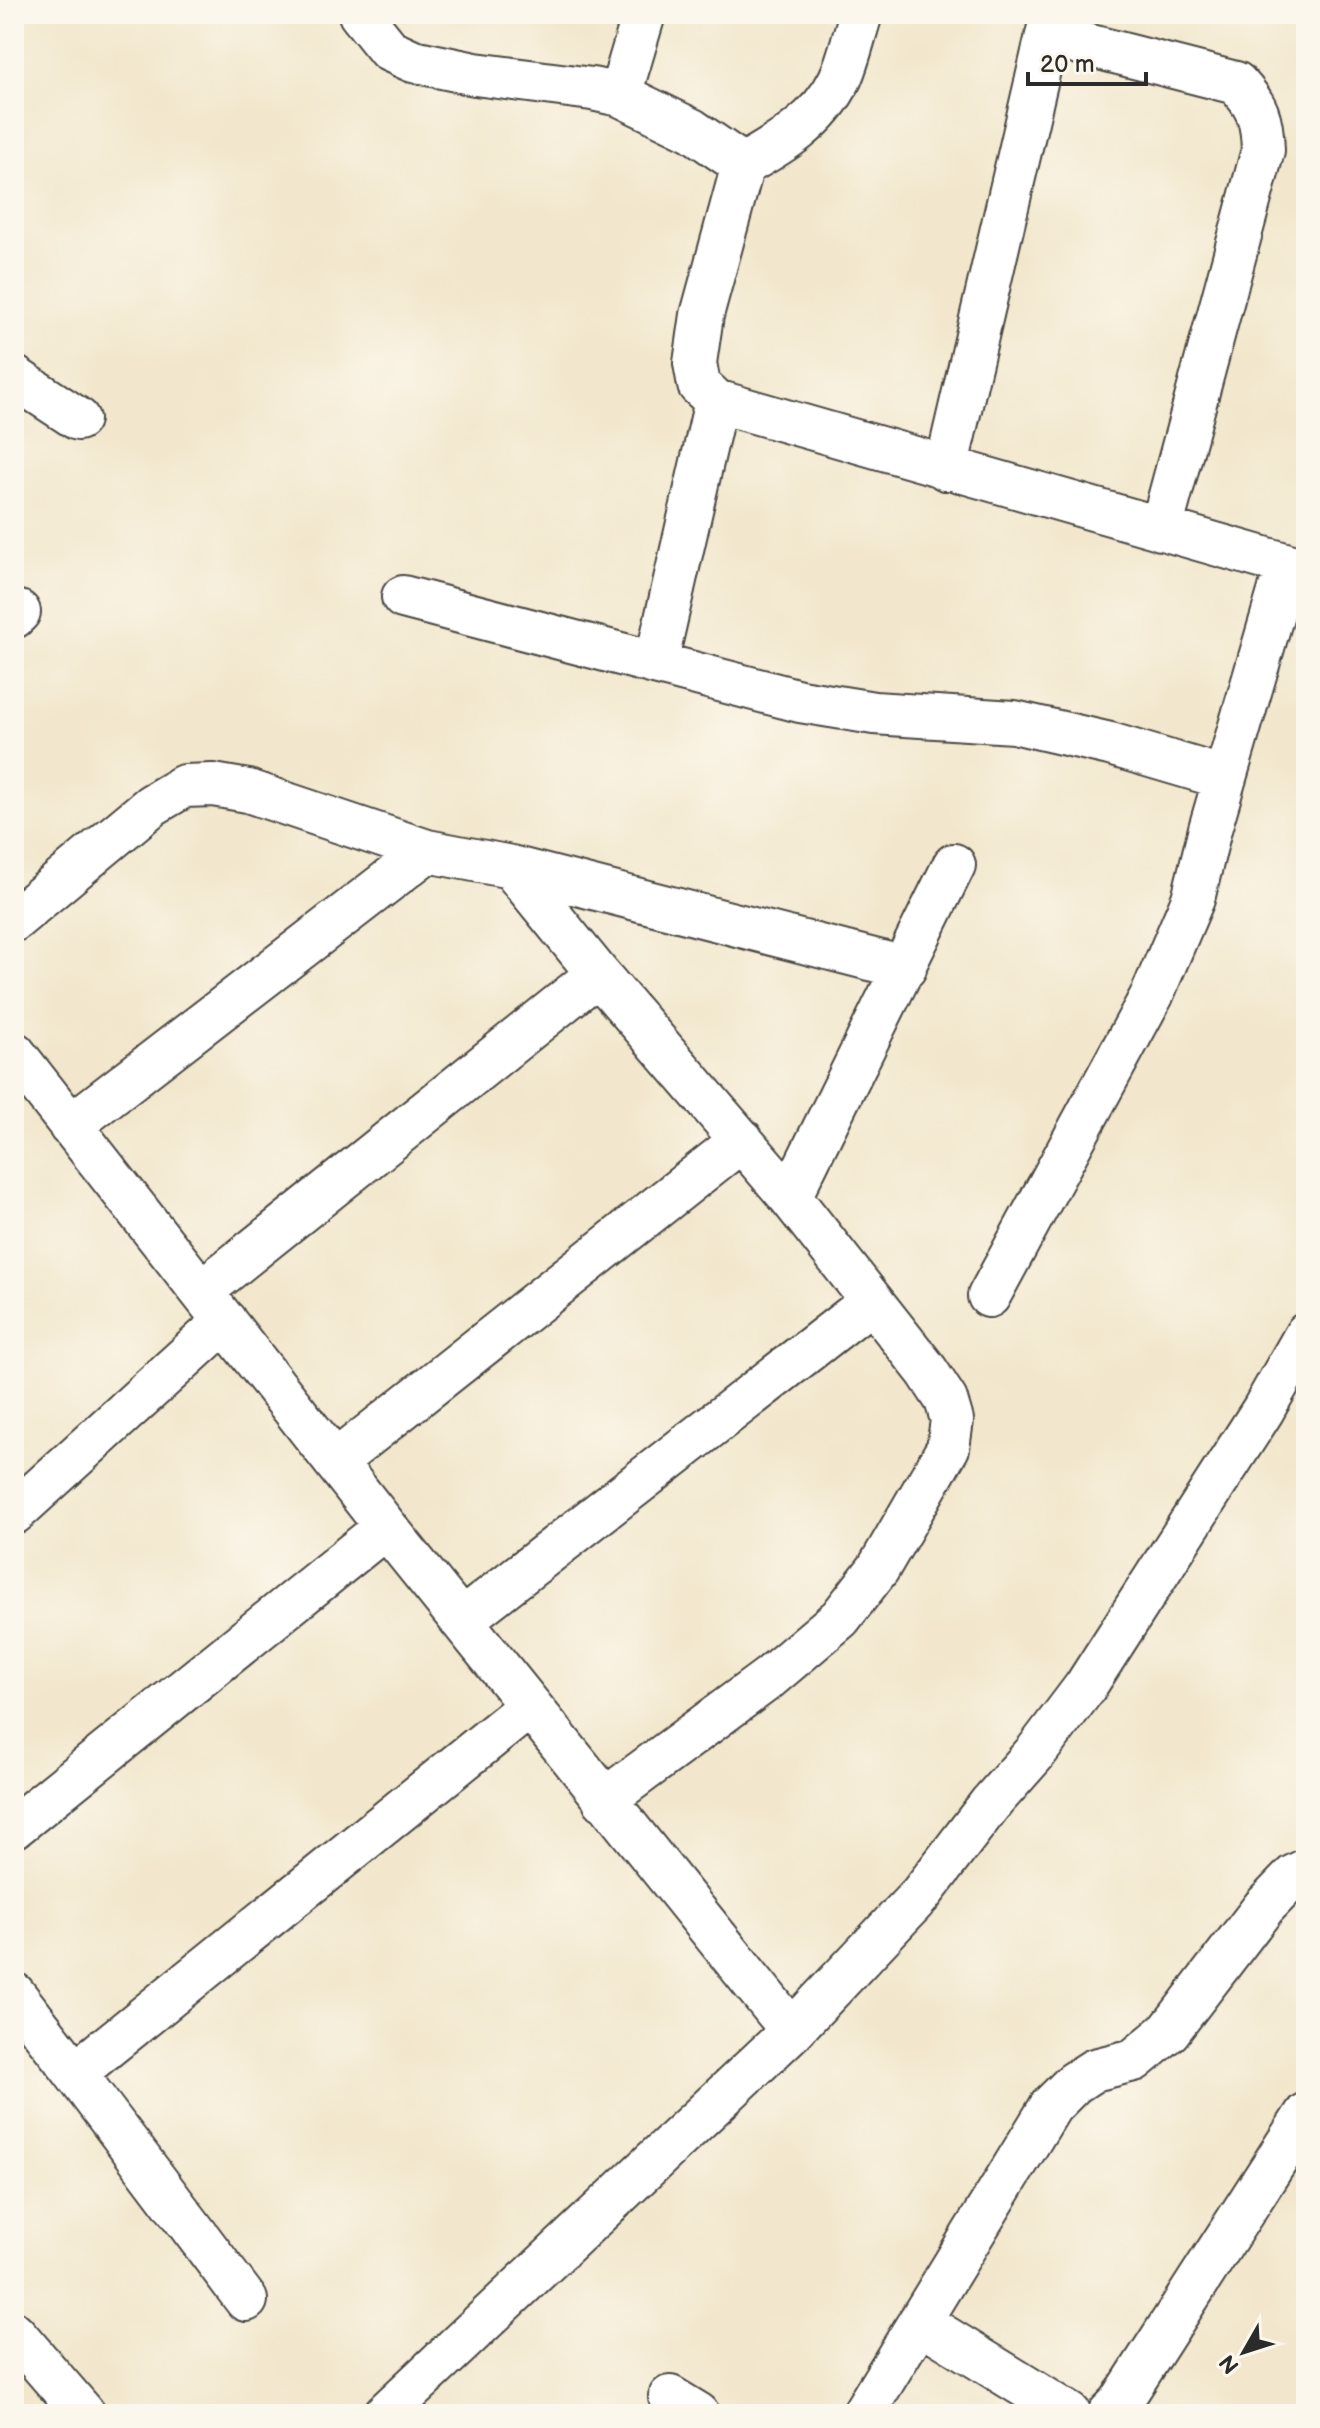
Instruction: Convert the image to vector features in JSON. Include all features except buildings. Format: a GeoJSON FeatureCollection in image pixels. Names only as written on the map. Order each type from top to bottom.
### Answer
{"type":"FeatureCollection","features":[{"type":"Feature","properties":{"kind":"street"},"geometry":{"type":"LineString","coordinates":[[360,14],[389,50],[413,61],[475,74],[620,95],[692,130],[743,165]]}},
{"type":"Feature","properties":{"kind":"street"},"geometry":{"type":"LineString","coordinates":[[620,95],[644,14]]}},
{"type":"Feature","properties":{"kind":"street"},"geometry":{"type":"LineString","coordinates":[[861,14],[840,79],[824,106],[807,125],[743,165],[702,315],[695,363],[699,385],[716,401],[1296,567],[1225,778],[1193,899],[1152,995],[989,1296]]}},
{"type":"Feature","properties":{"kind":"street"},"geometry":{"type":"LineString","coordinates":[[946,469],[1050,24],[1236,83],[1253,100],[1262,124],[1263,150],[1161,529]]}},
{"type":"Feature","properties":{"kind":"street"},"geometry":{"type":"LineString","coordinates":[[14,377],[78,419]]}},
{"type":"Feature","properties":{"kind":"street"},"geometry":{"type":"LineString","coordinates":[[656,663],[716,401]]}},
{"type":"Feature","properties":{"kind":"street"},"geometry":{"type":"LineString","coordinates":[[403,597],[815,703],[874,713],[1014,722],[1110,744],[1225,778]]}},
{"type":"Feature","properties":{"kind":"street"},"geometry":{"type":"LineString","coordinates":[[14,920],[152,805],[184,786],[213,785],[248,791],[427,851],[511,867],[905,968]]}},
{"type":"Feature","properties":{"kind":"street"},"geometry":{"type":"LineString","coordinates":[[70,1126],[427,851]]}},
{"type":"Feature","properties":{"kind":"street"},"geometry":{"type":"LineString","coordinates":[[790,1197],[954,865]]}},
{"type":"Feature","properties":{"kind":"street"},"geometry":{"type":"LineString","coordinates":[[511,867],[598,974],[790,1197],[927,1371],[946,1400],[952,1420],[948,1448],[878,1569],[840,1618],[769,1678],[604,1800]]}},
{"type":"Feature","properties":{"kind":"street"},"geometry":{"type":"LineString","coordinates":[[14,1513],[213,1306],[598,974]]}},
{"type":"Feature","properties":{"kind":"street"},"geometry":{"type":"LineString","coordinates":[[14,1053],[386,1527],[792,2031]]}},
{"type":"Feature","properties":{"kind":"street"},"geometry":{"type":"LineString","coordinates":[[336,1461],[742,1140]]}},
{"type":"Feature","properties":{"kind":"street"},"geometry":{"type":"LineString","coordinates":[[462,1620],[871,1302]]}},
{"type":"Feature","properties":{"kind":"street"},"geometry":{"type":"LineString","coordinates":[[385,2414],[792,2031],[921,1894],[1085,1687],[1263,1410],[1306,1334]]}},
{"type":"Feature","properties":{"kind":"street"},"geometry":{"type":"LineString","coordinates":[[14,1827],[386,1527]]}},
{"type":"Feature","properties":{"kind":"street"},"geometry":{"type":"LineString","coordinates":[[75,2073],[530,1706]]}},
{"type":"Feature","properties":{"kind":"street"},"geometry":{"type":"LineString","coordinates":[[863,2414],[1051,2106],[1074,2083],[1094,2070],[1134,2060],[1151,2048],[1169,2031],[1264,1907],[1294,1876],[1306,1870]]}},
{"type":"Feature","properties":{"kind":"street"},"geometry":{"type":"LineString","coordinates":[[14,1994],[246,2300]]}},
{"type":"Feature","properties":{"kind":"street"},"geometry":{"type":"LineString","coordinates":[[1109,2414],[1120,2403],[1306,2114]]}},
{"type":"Feature","properties":{"kind":"street"},"geometry":{"type":"LineString","coordinates":[[920,2322],[1070,2414]]}},
{"type":"Feature","properties":{"kind":"street"},"geometry":{"type":"LineString","coordinates":[[14,2333],[84,2414]]}}]}
